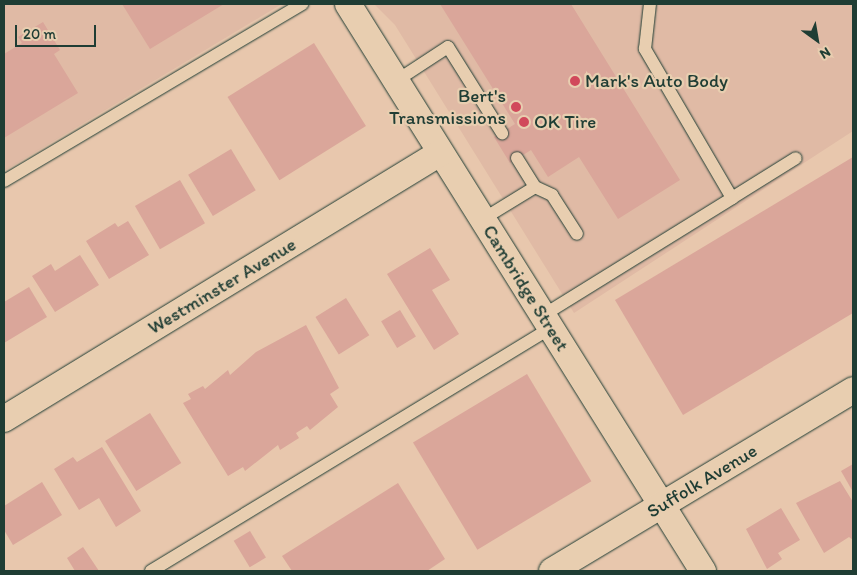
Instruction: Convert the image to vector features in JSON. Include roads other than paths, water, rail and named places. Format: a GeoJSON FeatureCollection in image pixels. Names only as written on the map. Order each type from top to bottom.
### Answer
{"type":"FeatureCollection","features":[{"type":"Feature","properties":{"kind":"street","name":"Cambridge Street"},"geometry":{"type":"LineString","coordinates":[[348,4],[440,154],[483,219],[704,571]]}},
{"type":"Feature","properties":{"kind":"street","name":"Westminster Avenue"},"geometry":{"type":"LineString","coordinates":[[4,419],[440,154]]}},
{"type":"Feature","properties":{"kind":"street","name":"Suffolk Avenue"},"geometry":{"type":"LineString","coordinates":[[552,571],[853,390]]}},
{"type":"Feature","properties":{"kind":"lane"},"geometry":{"type":"LineString","coordinates":[[4,181],[302,4]]}},
{"type":"Feature","properties":{"kind":"lane"},"geometry":{"type":"LineString","coordinates":[[650,4],[645,49],[732,198]]}},
{"type":"Feature","properties":{"kind":"lane"},"geometry":{"type":"LineString","coordinates":[[396,82],[448,47],[502,132]]}},
{"type":"Feature","properties":{"kind":"lane"},"geometry":{"type":"LineString","coordinates":[[517,158],[534,187],[552,195],[577,234]]}},
{"type":"Feature","properties":{"kind":"lane"},"geometry":{"type":"LineString","coordinates":[[151,571],[546,322],[732,198],[796,158]]}},
{"type":"Feature","properties":{"kind":"lane"},"geometry":{"type":"LineString","coordinates":[[483,219],[534,187]]}},
{"type":"Feature","properties":{"kind":"place","name":"Mark's Auto Body"},"geometry":{"type":"Point","coordinates":[575,81]}},
{"type":"Feature","properties":{"kind":"place","name":"Bert's Transmissions"},"geometry":{"type":"Point","coordinates":[516,107]}},
{"type":"Feature","properties":{"kind":"place","name":"OK Tire"},"geometry":{"type":"Point","coordinates":[524,122]}}]}
